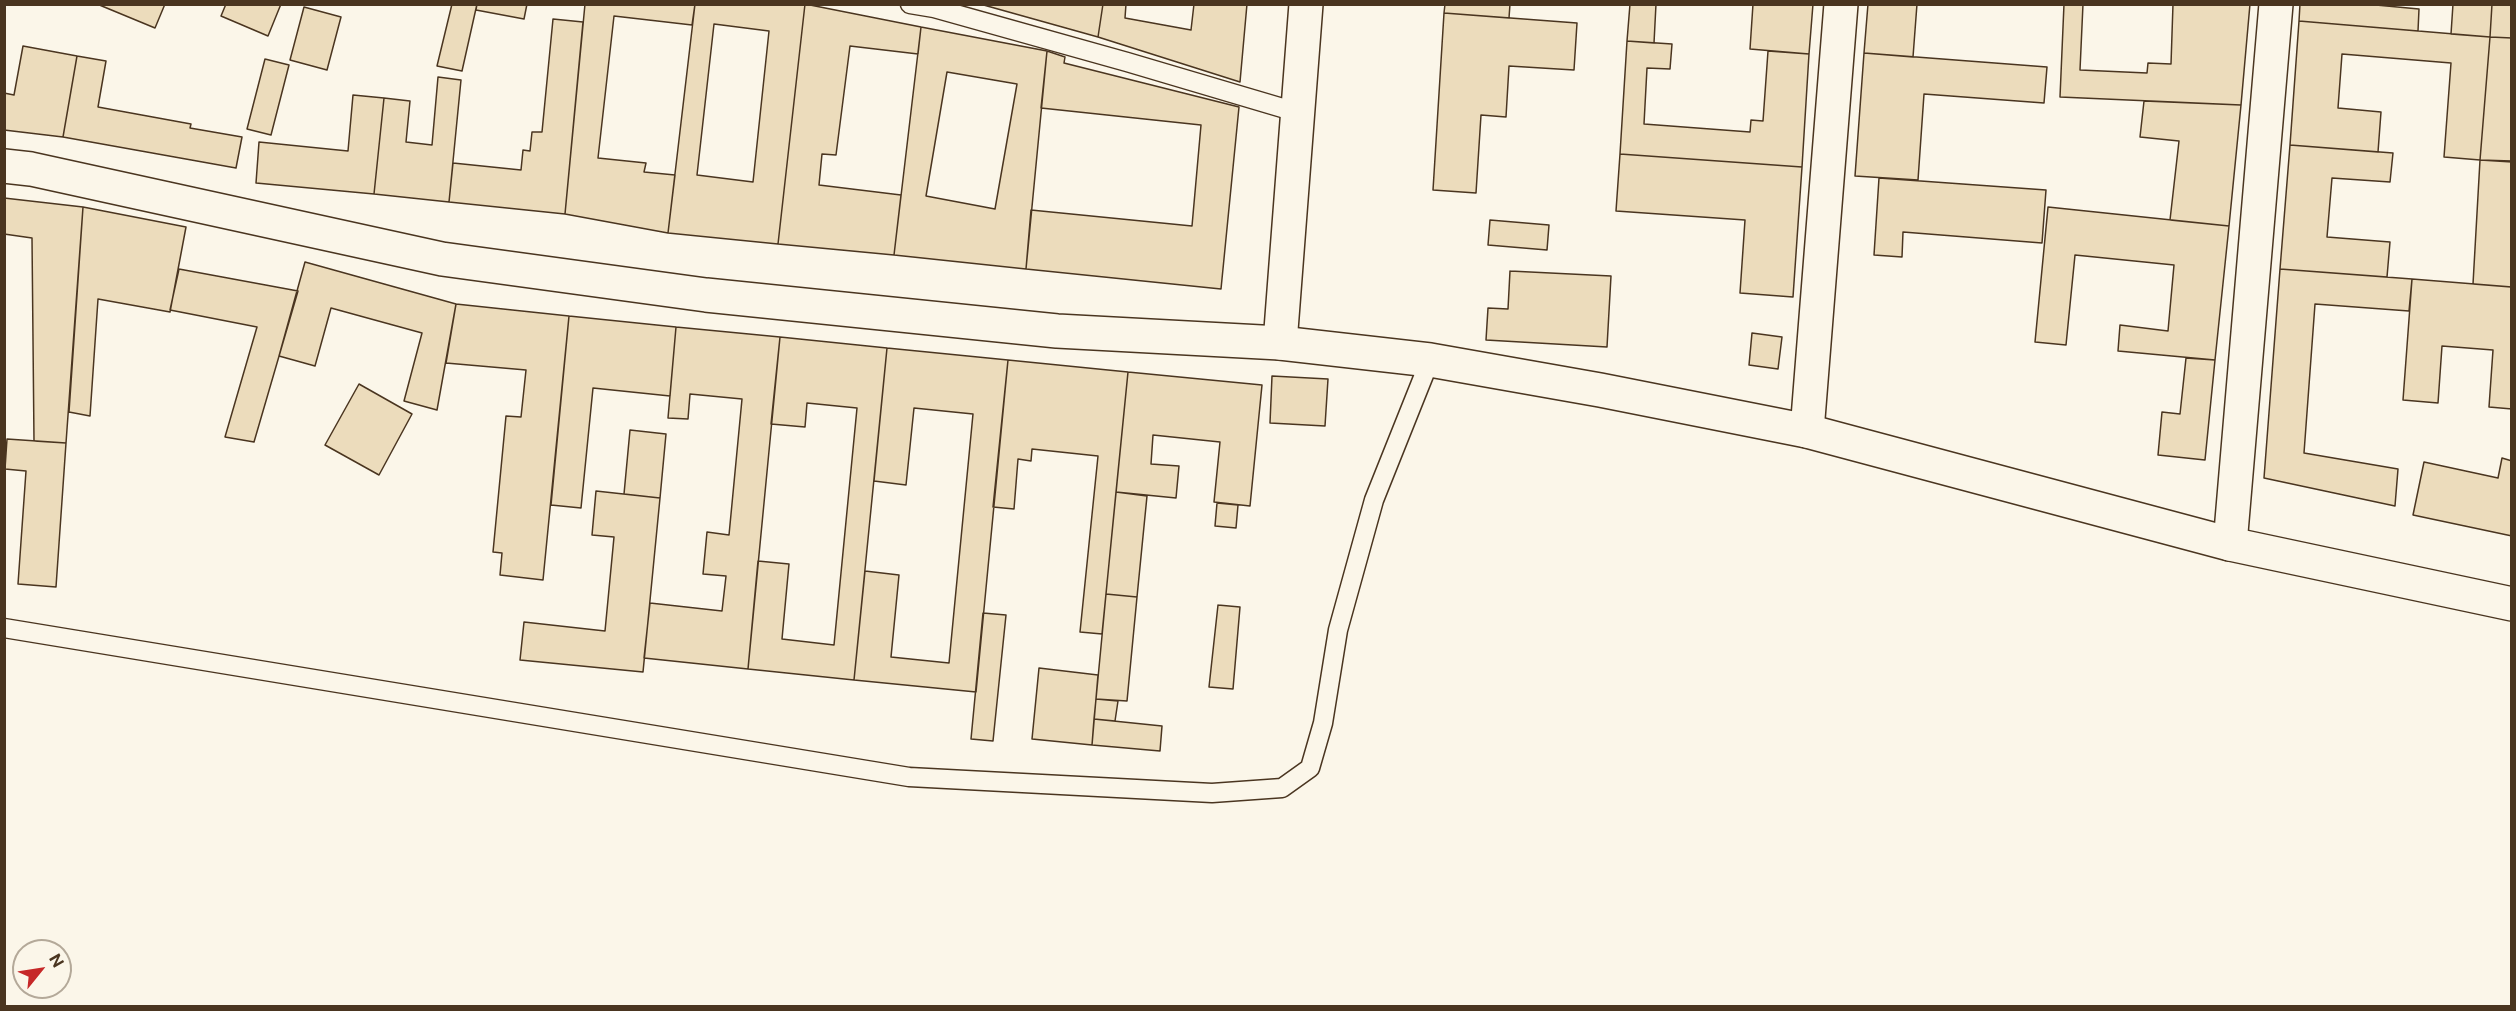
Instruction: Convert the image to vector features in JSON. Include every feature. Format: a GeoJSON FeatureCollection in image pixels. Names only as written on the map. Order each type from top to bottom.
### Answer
{"type":"FeatureCollection","features":[{"type":"Feature","properties":{"kind":"street"},"geometry":{"type":"LineString","coordinates":[[1280,343],[1306,4]]}},
{"type":"Feature","properties":{"kind":"street"},"geometry":{"type":"LineString","coordinates":[[1807,431],[1841,4]]}},
{"type":"Feature","properties":{"kind":"street"},"geometry":{"type":"LineString","coordinates":[[2230,544],[2276,4]]}},
{"type":"Feature","properties":{"kind":"street"},"geometry":{"type":"LineString","coordinates":[[4,165],[454,260],[706,295],[1057,331],[1280,343],[1430,360],[1807,431],[2230,544],[2511,604]]}},
{"type":"Feature","properties":{"kind":"lane"},"geometry":{"type":"LineString","coordinates":[[910,4],[934,8],[1127,62],[1296,112]]}},
{"type":"Feature","properties":{"kind":"lane"},"geometry":{"type":"LineString","coordinates":[[4,628],[909,777],[1212,793],[1282,788],[1310,768],[1323,723],[1338,630],[1374,500],[1430,360]]}},
{"type":"Feature","properties":{"kind":"building"},"geometry":{"type":"Polygon","coordinates":[[[97,4],[165,4],[155,28],[97,4]]]}},
{"type":"Feature","properties":{"kind":"building"},"geometry":{"type":"Polygon","coordinates":[[[226,4],[281,4],[268,36],[221,16],[226,4]]]}},
{"type":"Feature","properties":{"kind":"building"},"geometry":{"type":"Polygon","coordinates":[[[452,4],[477,4],[462,71],[437,66],[452,4]]]}},
{"type":"Feature","properties":{"kind":"building"},"geometry":{"type":"Polygon","coordinates":[[[477,4],[527,4],[524,19],[476,10],[477,4]]]}},
{"type":"Feature","properties":{"kind":"building"},"geometry":{"type":"Polygon","coordinates":[[[585,4],[695,4],[692,25],[614,16],[598,158],[646,163],[644,172],[675,175],[668,233],[565,214],[585,4]]]}},
{"type":"Feature","properties":{"kind":"building"},"geometry":{"type":"Polygon","coordinates":[[[695,4],[805,4],[778,244],[668,233],[695,4]],[[714,24],[697,175],[753,182],[769,31],[714,24]]]}},
{"type":"Feature","properties":{"kind":"building"},"geometry":{"type":"Polygon","coordinates":[[[805,4],[921,27],[918,54],[850,46],[836,155],[822,154],[819,185],[901,195],[894,255],[778,244],[805,4]]]}},
{"type":"Feature","properties":{"kind":"building"},"geometry":{"type":"Polygon","coordinates":[[[980,4],[1103,4],[1098,37],[980,4]]]}},
{"type":"Feature","properties":{"kind":"building"},"geometry":{"type":"Polygon","coordinates":[[[1103,4],[1126,4],[1125,18],[1191,30],[1194,4],[1247,4],[1240,82],[1098,37],[1103,4]]]}},
{"type":"Feature","properties":{"kind":"building"},"geometry":{"type":"Polygon","coordinates":[[[1445,4],[1510,4],[1509,18],[1444,13],[1445,4]]]}},
{"type":"Feature","properties":{"kind":"building"},"geometry":{"type":"Polygon","coordinates":[[[1630,4],[1656,4],[1654,43],[1627,41],[1630,4]]]}},
{"type":"Feature","properties":{"kind":"building"},"geometry":{"type":"Polygon","coordinates":[[[1753,4],[1813,4],[1809,54],[1750,49],[1753,4]]]}},
{"type":"Feature","properties":{"kind":"building"},"geometry":{"type":"Polygon","coordinates":[[[1868,4],[1917,4],[1913,57],[1864,53],[1868,4]]]}},
{"type":"Feature","properties":{"kind":"building"},"geometry":{"type":"Polygon","coordinates":[[[2064,4],[2083,4],[2080,70],[2147,73],[2148,63],[2171,64],[2173,4],[2250,4],[2241,105],[2060,97],[2064,4]]]}},
{"type":"Feature","properties":{"kind":"building"},"geometry":{"type":"Polygon","coordinates":[[[2300,4],[2365,4],[2419,9],[2418,31],[2299,21],[2300,4]]]}},
{"type":"Feature","properties":{"kind":"building"},"geometry":{"type":"Polygon","coordinates":[[[2453,4],[2492,4],[2490,37],[2451,34],[2453,4]]]}},
{"type":"Feature","properties":{"kind":"building"},"geometry":{"type":"Polygon","coordinates":[[[2492,4],[2512,4],[2512,38],[2490,37],[2492,4]]]}},
{"type":"Feature","properties":{"kind":"building"},"geometry":{"type":"Polygon","coordinates":[[[304,7],[341,17],[327,70],[290,60],[304,7]]]}},
{"type":"Feature","properties":{"kind":"building"},"geometry":{"type":"Polygon","coordinates":[[[1444,13],[1577,23],[1574,70],[1509,66],[1506,117],[1481,115],[1476,193],[1433,190],[1444,13]]]}},
{"type":"Feature","properties":{"kind":"building"},"geometry":{"type":"Polygon","coordinates":[[[553,19],[583,22],[565,214],[449,202],[453,163],[521,170],[523,150],[530,151],[532,132],[542,132],[553,19]]]}},
{"type":"Feature","properties":{"kind":"building"},"geometry":{"type":"Polygon","coordinates":[[[2299,21],[2490,37],[2480,160],[2444,157],[2451,63],[2342,54],[2338,108],[2381,112],[2378,152],[2290,145],[2299,21]]]}},
{"type":"Feature","properties":{"kind":"building"},"geometry":{"type":"Polygon","coordinates":[[[921,27],[1047,51],[1026,269],[894,255],[921,27]],[[947,72],[926,196],[995,209],[1017,84],[947,72]]]}},
{"type":"Feature","properties":{"kind":"building"},"geometry":{"type":"Polygon","coordinates":[[[2490,37],[2512,38],[2512,162],[2480,160],[2490,37]]]}},
{"type":"Feature","properties":{"kind":"building"},"geometry":{"type":"Polygon","coordinates":[[[1627,41],[1672,44],[1670,69],[1647,68],[1644,124],[1750,132],[1751,120],[1763,121],[1768,51],[1809,54],[1802,167],[1620,154],[1627,41]]]}},
{"type":"Feature","properties":{"kind":"building"},"geometry":{"type":"Polygon","coordinates":[[[23,46],[77,56],[63,137],[4,130],[4,93],[14,95],[23,46]]]}},
{"type":"Feature","properties":{"kind":"building"},"geometry":{"type":"Polygon","coordinates":[[[1047,51],[1065,57],[1064,63],[1239,107],[1221,289],[1026,269],[1031,210],[1192,226],[1201,125],[1041,108],[1047,51]]]}},
{"type":"Feature","properties":{"kind":"building"},"geometry":{"type":"Polygon","coordinates":[[[1864,53],[2047,67],[2044,103],[1924,94],[1918,180],[1855,176],[1864,53]]]}},
{"type":"Feature","properties":{"kind":"building"},"geometry":{"type":"Polygon","coordinates":[[[77,56],[106,61],[98,107],[191,124],[190,128],[242,137],[236,168],[63,137],[77,56]]]}},
{"type":"Feature","properties":{"kind":"building"},"geometry":{"type":"Polygon","coordinates":[[[265,59],[289,65],[271,135],[247,129],[265,59]]]}},
{"type":"Feature","properties":{"kind":"building"},"geometry":{"type":"Polygon","coordinates":[[[438,77],[461,80],[449,202],[374,194],[384,98],[410,101],[406,142],[432,145],[438,77]]]}},
{"type":"Feature","properties":{"kind":"building"},"geometry":{"type":"Polygon","coordinates":[[[353,95],[384,98],[374,194],[256,183],[259,142],[348,151],[353,95]]]}},
{"type":"Feature","properties":{"kind":"building"},"geometry":{"type":"Polygon","coordinates":[[[2144,101],[2241,105],[2229,226],[2170,220],[2179,141],[2140,137],[2144,101]]]}},
{"type":"Feature","properties":{"kind":"building"},"geometry":{"type":"Polygon","coordinates":[[[2290,145],[2393,153],[2390,182],[2332,178],[2327,237],[2390,242],[2387,277],[2280,269],[2290,145]]]}},
{"type":"Feature","properties":{"kind":"building"},"geometry":{"type":"Polygon","coordinates":[[[1620,154],[1802,167],[1793,297],[1740,293],[1745,220],[1616,211],[1620,154]]]}},
{"type":"Feature","properties":{"kind":"building"},"geometry":{"type":"Polygon","coordinates":[[[2480,160],[2512,161],[2511,287],[2473,284],[2480,160]]]}},
{"type":"Feature","properties":{"kind":"building"},"geometry":{"type":"Polygon","coordinates":[[[1879,178],[2046,190],[2042,243],[1903,232],[1902,257],[1874,255],[1879,178]]]}},
{"type":"Feature","properties":{"kind":"building"},"geometry":{"type":"Polygon","coordinates":[[[4,198],[83,207],[66,443],[34,441],[32,238],[4,234],[4,198]]]}},
{"type":"Feature","properties":{"kind":"building"},"geometry":{"type":"Polygon","coordinates":[[[83,207],[186,227],[170,312],[98,299],[90,416],[69,412],[83,207]]]}},
{"type":"Feature","properties":{"kind":"building"},"geometry":{"type":"Polygon","coordinates":[[[2048,207],[2229,226],[2215,360],[2118,351],[2120,325],[2168,331],[2174,265],[2075,255],[2066,345],[2035,342],[2048,207]]]}},
{"type":"Feature","properties":{"kind":"building"},"geometry":{"type":"Polygon","coordinates":[[[1490,220],[1549,225],[1547,250],[1488,245],[1490,220]]]}},
{"type":"Feature","properties":{"kind":"building"},"geometry":{"type":"Polygon","coordinates":[[[305,262],[456,304],[437,410],[404,401],[422,333],[331,308],[315,366],[279,356],[305,262]]]}},
{"type":"Feature","properties":{"kind":"building"},"geometry":{"type":"Polygon","coordinates":[[[179,269],[298,291],[254,442],[225,437],[257,327],[170,310],[179,269]]]}},
{"type":"Feature","properties":{"kind":"building"},"geometry":{"type":"Polygon","coordinates":[[[2280,269],[2412,279],[2409,311],[2315,304],[2304,453],[2398,469],[2395,506],[2264,478],[2280,269]]]}},
{"type":"Feature","properties":{"kind":"building"},"geometry":{"type":"Polygon","coordinates":[[[1510,271],[1611,276],[1607,347],[1486,340],[1488,308],[1508,309],[1510,271]]]}},
{"type":"Feature","properties":{"kind":"building"},"geometry":{"type":"Polygon","coordinates":[[[2412,279],[2512,287],[2512,409],[2489,407],[2493,350],[2442,346],[2438,403],[2403,400],[2412,279]]]}},
{"type":"Feature","properties":{"kind":"building"},"geometry":{"type":"Polygon","coordinates":[[[456,304],[569,316],[543,580],[500,575],[502,553],[493,552],[506,416],[521,417],[526,370],[446,363],[456,304]]]}},
{"type":"Feature","properties":{"kind":"building"},"geometry":{"type":"Polygon","coordinates":[[[569,316],[676,327],[670,396],[593,388],[581,508],[551,505],[569,316]]]}},
{"type":"Feature","properties":{"kind":"building"},"geometry":{"type":"Polygon","coordinates":[[[676,327],[780,337],[748,669],[644,658],[650,603],[722,611],[726,576],[703,574],[707,532],[729,535],[742,399],[690,394],[688,419],[668,418],[676,327]]]}},
{"type":"Feature","properties":{"kind":"building"},"geometry":{"type":"Polygon","coordinates":[[[1752,333],[1782,337],[1778,369],[1749,365],[1752,333]]]}},
{"type":"Feature","properties":{"kind":"building"},"geometry":{"type":"Polygon","coordinates":[[[780,337],[887,348],[854,680],[748,669],[758,561],[789,564],[782,639],[834,645],[857,408],[807,403],[805,427],[771,424],[780,337]]]}},
{"type":"Feature","properties":{"kind":"building"},"geometry":{"type":"Polygon","coordinates":[[[887,348],[1008,360],[976,692],[854,680],[865,571],[899,575],[891,657],[949,663],[973,414],[914,408],[906,485],[874,481],[887,348]]]}},
{"type":"Feature","properties":{"kind":"building"},"geometry":{"type":"Polygon","coordinates":[[[2186,358],[2215,360],[2205,460],[2158,455],[2162,412],[2180,414],[2186,358]]]}},
{"type":"Feature","properties":{"kind":"building"},"geometry":{"type":"Polygon","coordinates":[[[1008,360],[1128,372],[1102,634],[1080,632],[1098,456],[1032,449],[1031,461],[1018,459],[1014,509],[993,507],[1008,360]]]}},
{"type":"Feature","properties":{"kind":"building"},"geometry":{"type":"Polygon","coordinates":[[[1128,372],[1262,385],[1250,506],[1214,502],[1220,442],[1153,435],[1151,464],[1179,466],[1176,498],[1116,492],[1128,372]]]}},
{"type":"Feature","properties":{"kind":"building"},"geometry":{"type":"Polygon","coordinates":[[[1272,376],[1328,379],[1325,426],[1270,423],[1272,376]]]}},
{"type":"Feature","properties":{"kind":"building"},"geometry":{"type":"Polygon","coordinates":[[[359,384],[412,414],[379,475],[325,445],[359,384]]]}},
{"type":"Feature","properties":{"kind":"building"},"geometry":{"type":"Polygon","coordinates":[[[630,430],[666,434],[660,498],[624,494],[630,430]]]}},
{"type":"Feature","properties":{"kind":"building"},"geometry":{"type":"Polygon","coordinates":[[[7,439],[66,443],[56,587],[18,584],[26,471],[5,469],[7,439]]]}},
{"type":"Feature","properties":{"kind":"building"},"geometry":{"type":"Polygon","coordinates":[[[2502,458],[2512,461],[2512,536],[2413,515],[2424,462],[2498,478],[2502,458]]]}},
{"type":"Feature","properties":{"kind":"building"},"geometry":{"type":"Polygon","coordinates":[[[596,491],[660,498],[643,672],[520,660],[524,622],[605,631],[614,537],[592,535],[596,491]]]}},
{"type":"Feature","properties":{"kind":"building"},"geometry":{"type":"Polygon","coordinates":[[[1116,492],[1147,496],[1137,597],[1106,594],[1116,492]]]}},
{"type":"Feature","properties":{"kind":"building"},"geometry":{"type":"Polygon","coordinates":[[[1217,503],[1238,505],[1236,528],[1215,526],[1217,503]]]}},
{"type":"Feature","properties":{"kind":"building"},"geometry":{"type":"Polygon","coordinates":[[[1106,594],[1137,597],[1127,701],[1096,699],[1106,594]]]}},
{"type":"Feature","properties":{"kind":"building"},"geometry":{"type":"Polygon","coordinates":[[[1218,605],[1240,607],[1233,689],[1209,687],[1218,605]]]}},
{"type":"Feature","properties":{"kind":"building"},"geometry":{"type":"Polygon","coordinates":[[[983,613],[1006,615],[993,741],[971,739],[983,613]]]}},
{"type":"Feature","properties":{"kind":"building"},"geometry":{"type":"Polygon","coordinates":[[[1039,668],[1098,675],[1092,745],[1032,739],[1039,668]]]}},
{"type":"Feature","properties":{"kind":"building"},"geometry":{"type":"Polygon","coordinates":[[[1096,699],[1118,701],[1115,721],[1094,719],[1096,699]]]}},
{"type":"Feature","properties":{"kind":"building"},"geometry":{"type":"Polygon","coordinates":[[[1094,719],[1162,726],[1160,751],[1092,745],[1094,719]]]}}]}
